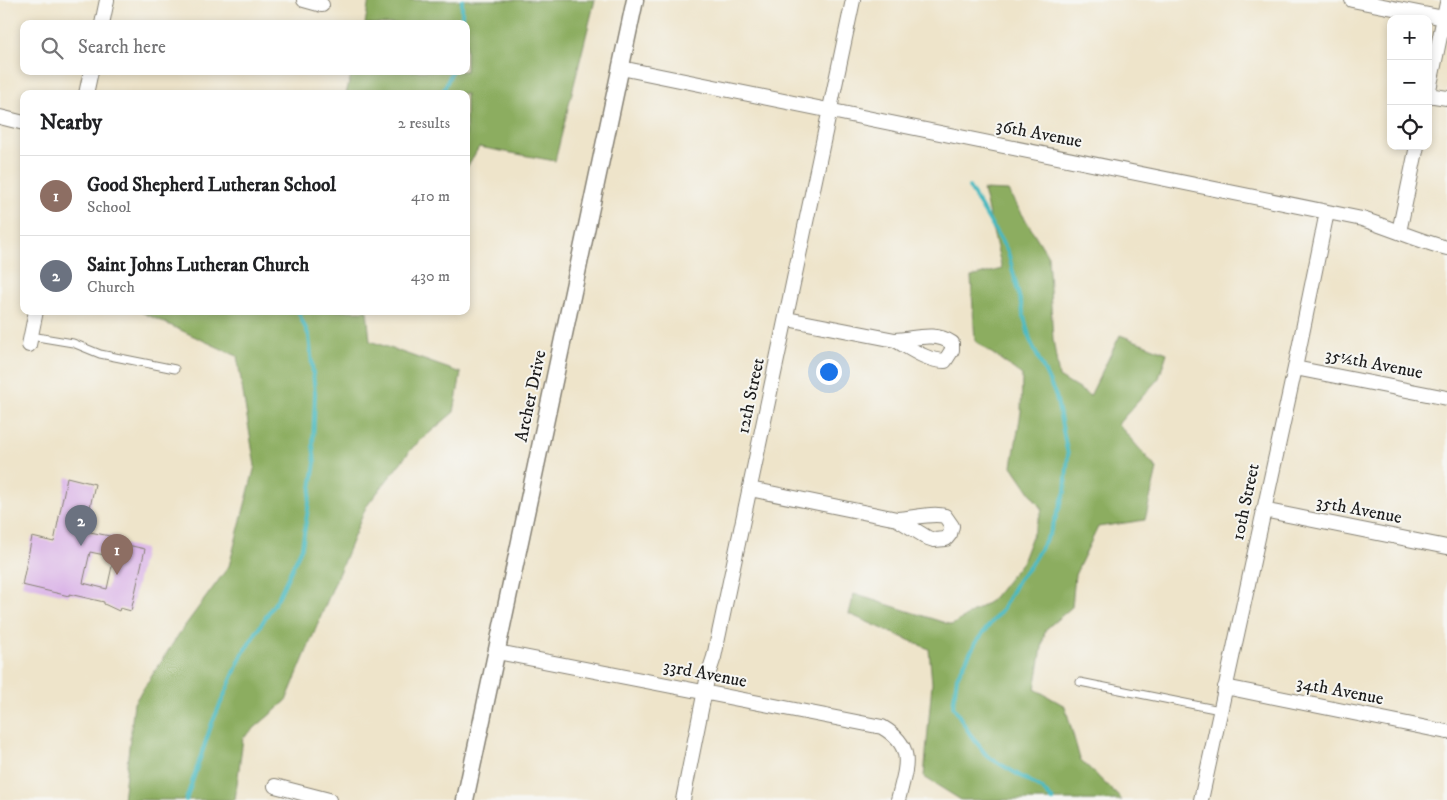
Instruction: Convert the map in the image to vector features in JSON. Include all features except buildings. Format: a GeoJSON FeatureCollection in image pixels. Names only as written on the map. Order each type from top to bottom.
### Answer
{"type":"FeatureCollection","features":[{"type":"Feature","properties":{"kind":"street"},"geometry":{"type":"LineString","coordinates":[[103,20],[107,0]]}},
{"type":"Feature","properties":{"kind":"street"},"geometry":{"type":"LineString","coordinates":[[304,0],[322,4]]}},
{"type":"Feature","properties":{"kind":"street","name":"Archer Drive"},"geometry":{"type":"LineString","coordinates":[[464,800],[635,0]]}},
{"type":"Feature","properties":{"kind":"street","name":"12th Street"},"geometry":{"type":"LineString","coordinates":[[683,800],[704,693],[714,657],[854,0]]}},
{"type":"Feature","properties":{"kind":"street"},"geometry":{"type":"LineString","coordinates":[[1352,0],[1444,18]]}},
{"type":"Feature","properties":{"kind":"street"},"geometry":{"type":"LineString","coordinates":[[1432,75],[1447,3]]}},
{"type":"Feature","properties":{"kind":"street","name":"36th Avenue"},"geometry":{"type":"LineString","coordinates":[[621,68],[1362,219],[1392,228],[1413,238],[1447,248]]}},
{"type":"Feature","properties":{"kind":"street"},"geometry":{"type":"LineString","coordinates":[[87,90],[90,75]]}},
{"type":"Feature","properties":{"kind":"street"},"geometry":{"type":"LineString","coordinates":[[1432,95],[1447,98]]}},
{"type":"Feature","properties":{"kind":"street"},"geometry":{"type":"LineString","coordinates":[[0,117],[20,122]]}},
{"type":"Feature","properties":{"kind":"street"},"geometry":{"type":"LineString","coordinates":[[1399,232],[1416,150]]}},
{"type":"Feature","properties":{"kind":"street","name":"10th Street"},"geometry":{"type":"LineString","coordinates":[[1200,800],[1295,368],[1327,212]]}},
{"type":"Feature","properties":{"kind":"street"},"geometry":{"type":"LineString","coordinates":[[30,340],[35,315]]}},
{"type":"Feature","properties":{"kind":"street"},"geometry":{"type":"LineString","coordinates":[[787,319],[896,340]]}},
{"type":"Feature","properties":{"kind":"street","name":"35½th Avenue"},"geometry":{"type":"LineString","coordinates":[[1295,368],[1447,398]]}},
{"type":"Feature","properties":{"kind":"street"},"geometry":{"type":"LineString","coordinates":[[750,489],[896,519]]}},
{"type":"Feature","properties":{"kind":"street","name":"35th Avenue"},"geometry":{"type":"LineString","coordinates":[[1263,510],[1447,547]]}},
{"type":"Feature","properties":{"kind":"street","name":"33rd Avenue"},"geometry":{"type":"LineString","coordinates":[[497,652],[882,727],[891,732],[902,743],[905,752],[906,762],[898,800]]}},
{"type":"Feature","properties":{"kind":"street","name":"34th Avenue"},"geometry":{"type":"LineString","coordinates":[[1225,687],[1447,732]]}},
{"type":"Feature","properties":{"kind":"street"},"geometry":{"type":"LineString","coordinates":[[274,786],[329,800]]}},
{"type":"Feature","properties":{"kind":"lane"},"geometry":{"type":"LineString","coordinates":[[30,340],[73,344],[100,354],[175,370]]}},
{"type":"Feature","properties":{"kind":"lane"},"geometry":{"type":"LineString","coordinates":[[1080,682],[1220,710]]}},
{"type":"Feature","properties":{"kind":"green space"},"geometry":{"type":"Polygon","coordinates":[[[369,0],[595,0],[555,161],[479,147],[470,162],[470,90],[347,90],[351,75],[470,75],[470,20],[366,20],[369,0]]]}},
{"type":"Feature","properties":{"kind":"green space"},"geometry":{"type":"Polygon","coordinates":[[[983,190],[1008,191],[1048,256],[1053,339],[1059,377],[1090,396],[1120,335],[1167,353],[1159,378],[1118,424],[1157,469],[1145,520],[1098,527],[1075,575],[1072,607],[1045,630],[1035,689],[1065,706],[1080,759],[1122,800],[961,800],[924,777],[932,683],[929,649],[849,614],[854,594],[952,625],[992,600],[1022,562],[1042,510],[1012,466],[1021,412],[1022,375],[975,341],[971,277],[1002,269],[983,190]]]}},
{"type":"Feature","properties":{"kind":"green space"},"geometry":{"type":"Polygon","coordinates":[[[148,315],[367,315],[370,341],[461,373],[454,412],[413,447],[366,507],[286,701],[243,738],[235,800],[123,800],[134,703],[181,631],[229,566],[255,466],[237,356],[148,315]]]}},
{"type":"Feature","properties":{"kind":"waterway"},"geometry":{"type":"LineString","coordinates":[[462,0],[462,20]]}},
{"type":"Feature","properties":{"kind":"waterway"},"geometry":{"type":"LineString","coordinates":[[444,90],[450,75]]}},
{"type":"Feature","properties":{"kind":"waterway"},"geometry":{"type":"LineString","coordinates":[[969,187],[1008,252],[1030,340],[1056,396],[1068,455],[1065,492],[1050,533],[1029,567],[1018,580],[1003,608],[976,642],[957,677],[953,706],[970,734],[987,756],[1042,789],[1053,800]]}},
{"type":"Feature","properties":{"kind":"waterway"},"geometry":{"type":"LineString","coordinates":[[186,800],[212,723],[242,655],[279,596],[302,547],[315,463],[313,445],[315,393],[309,336],[300,315]]}},
{"type":"Feature","properties":{"kind":"place","name":"Saint Johns Lutheran Church"},"geometry":{"type":"Point","coordinates":[81,546]}},
{"type":"Feature","properties":{"kind":"place","name":"Good Shepherd Lutheran School"},"geometry":{"type":"Point","coordinates":[117,575]}}]}
